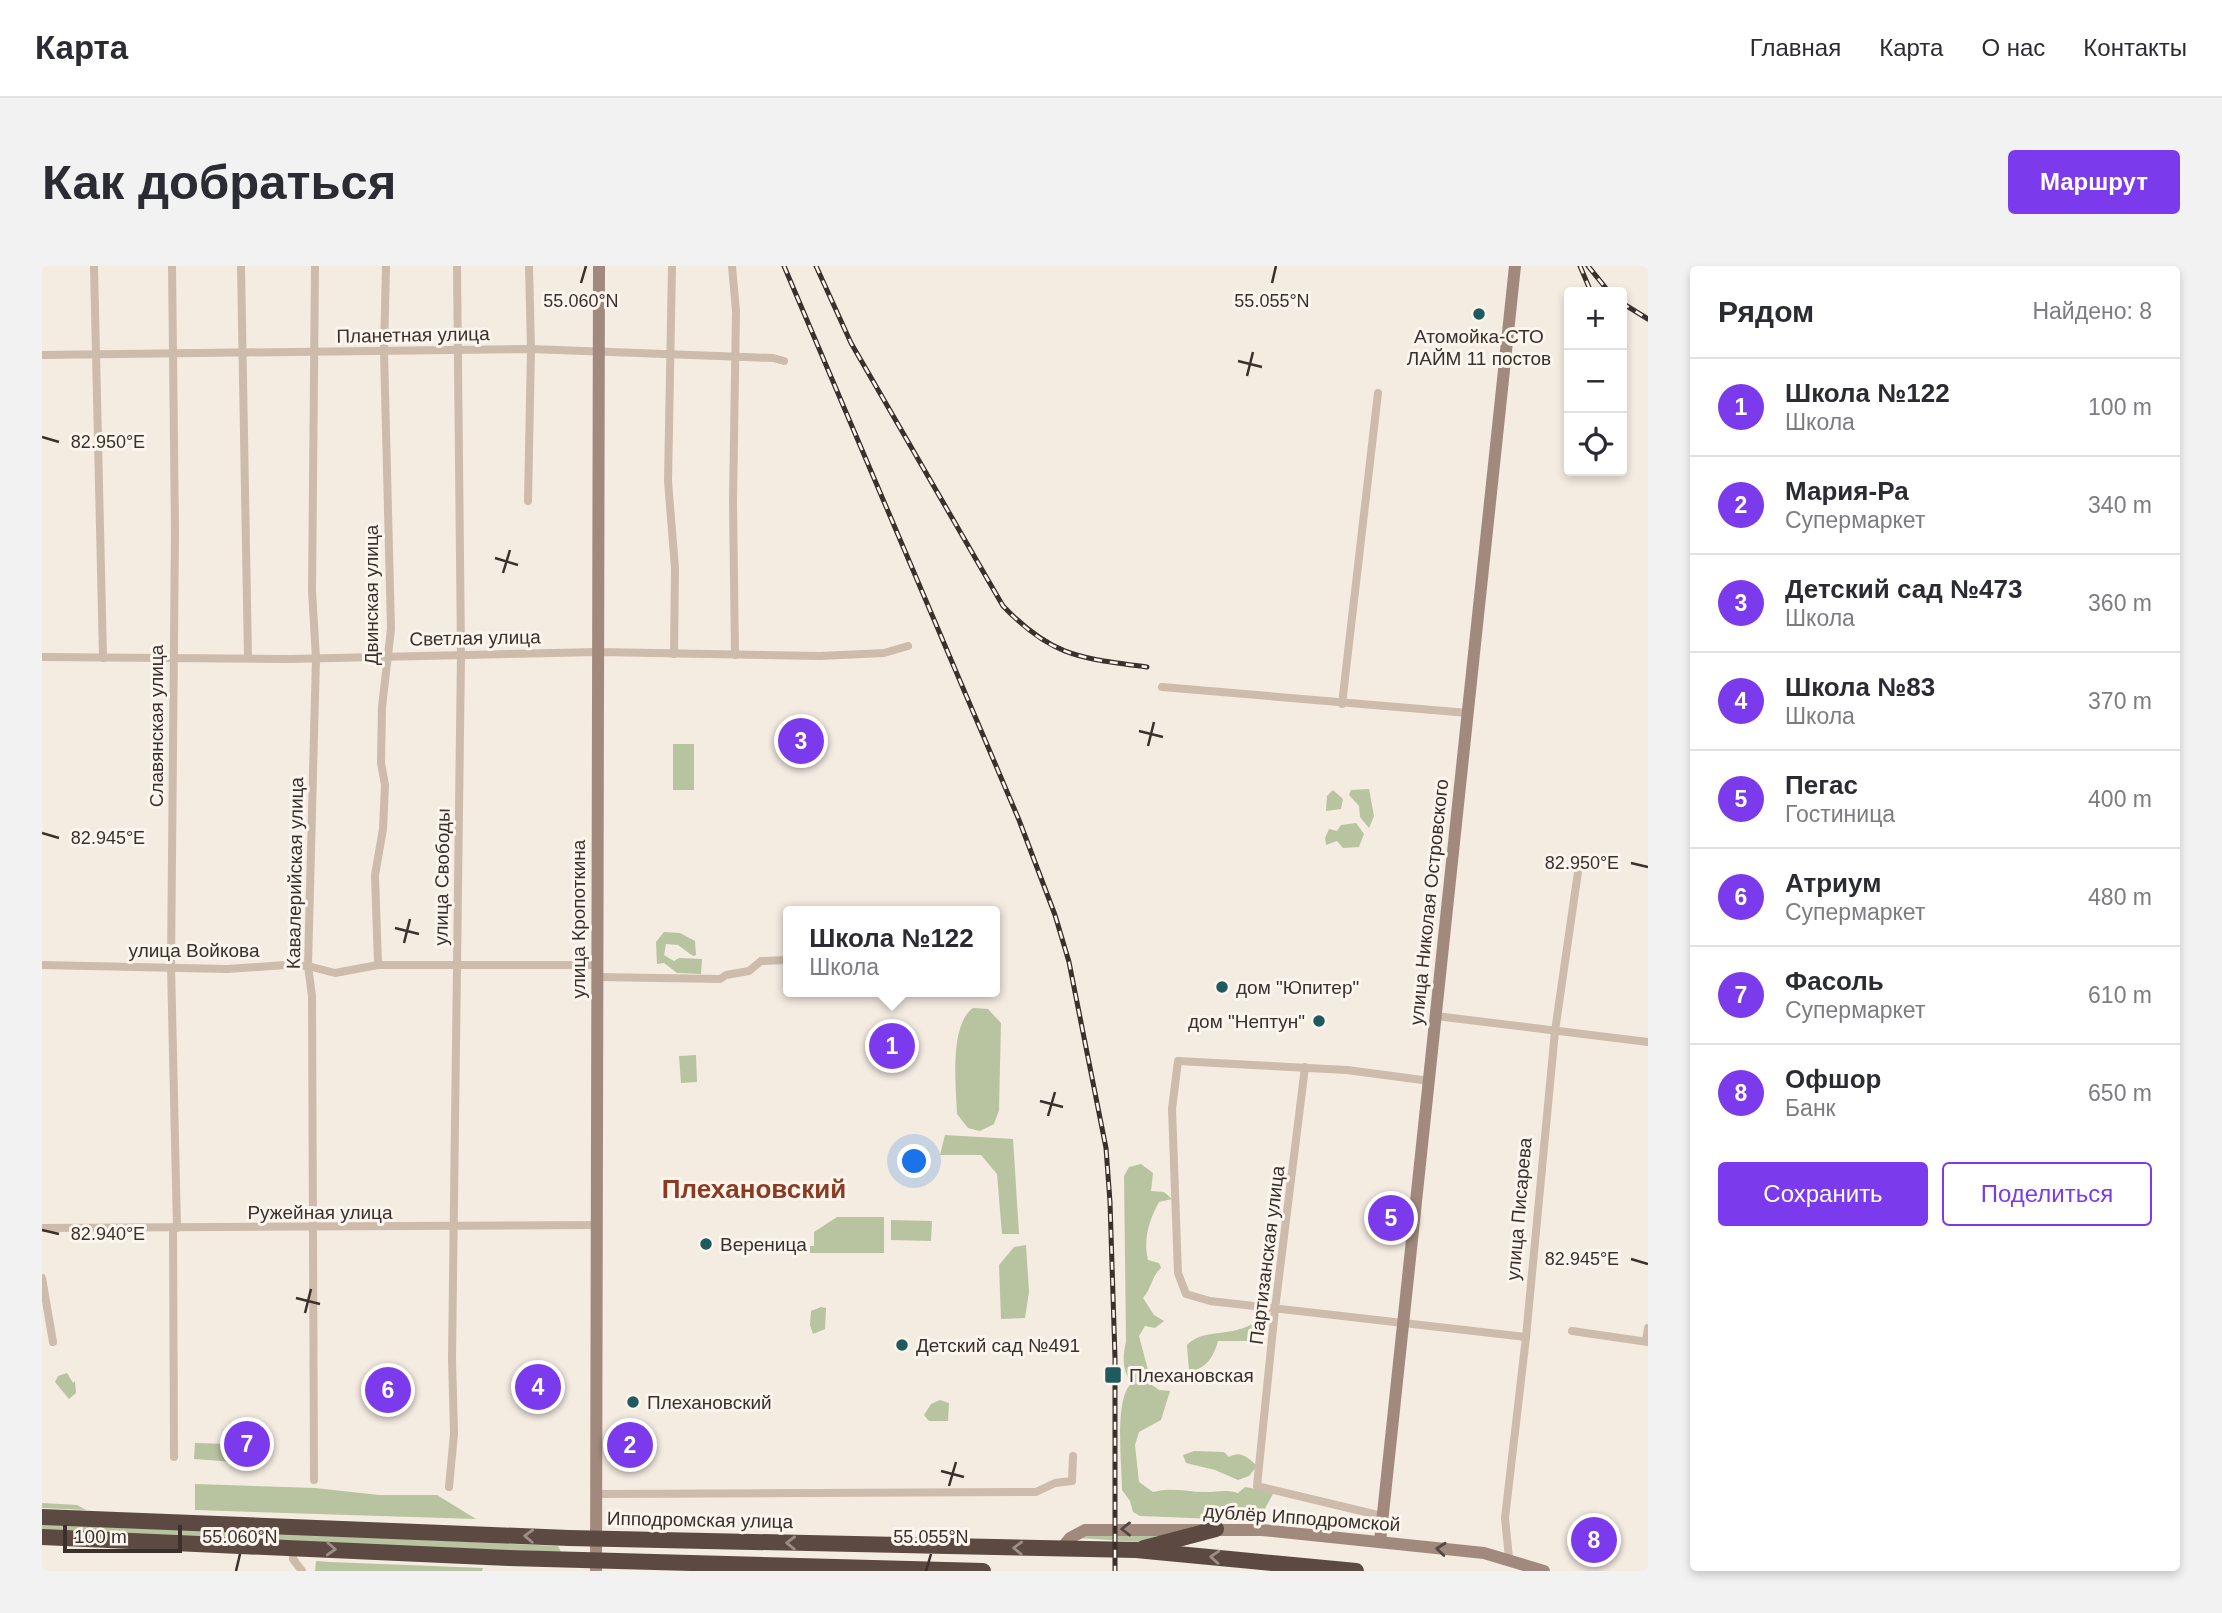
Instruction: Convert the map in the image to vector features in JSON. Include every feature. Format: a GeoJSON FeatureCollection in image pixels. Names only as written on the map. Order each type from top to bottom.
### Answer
{"type":"FeatureCollection","features":[{"type":"Feature","properties":{"kind":"highway","name":"Ипподромская улица"},"geometry":{"type":"LineString","coordinates":[[42,1517],[597,1538],[1136,1550],[1356,1571]]}},
{"type":"Feature","properties":{"kind":"highway"},"geometry":{"type":"LineString","coordinates":[[1136,1550],[1216,1530]]}},
{"type":"Feature","properties":{"kind":"highway"},"geometry":{"type":"LineString","coordinates":[[42,1537],[293,1547],[597,1566],[983,1571]]}},
{"type":"Feature","properties":{"kind":"street"},"geometry":{"type":"LineString","coordinates":[[94,266],[103,659]]}},
{"type":"Feature","properties":{"kind":"street","name":"Славянская улица"},"geometry":{"type":"LineString","coordinates":[[172,266],[175,531],[171,966],[175,1228],[174,1457]]}},
{"type":"Feature","properties":{"kind":"street"},"geometry":{"type":"LineString","coordinates":[[242,266],[241,354],[248,659]]}},
{"type":"Feature","properties":{"kind":"street","name":"Кавалерийская улица"},"geometry":{"type":"LineString","coordinates":[[314,266],[312,592],[316,658],[308,966],[312,996],[314,1480]]}},
{"type":"Feature","properties":{"kind":"street","name":"Двинская улица"},"geometry":{"type":"LineString","coordinates":[[378,965],[375,875],[383,829],[385,785],[381,763],[382,707],[390,655],[384,351],[386,266]]}},
{"type":"Feature","properties":{"kind":"street","name":"улица Свободы"},"geometry":{"type":"LineString","coordinates":[[449,1488],[454,1434],[461,654],[457,266]]}},
{"type":"Feature","properties":{"kind":"street"},"geometry":{"type":"LineString","coordinates":[[528,500],[531,349],[529,266]]}},
{"type":"Feature","properties":{"kind":"street","name":"улица Кропоткина"},"geometry":{"type":"LineString","coordinates":[[597,1566],[599,266]]}},
{"type":"Feature","properties":{"kind":"street"},"geometry":{"type":"LineString","coordinates":[[672,266],[668,481],[675,568],[674,654]]}},
{"type":"Feature","properties":{"kind":"street"},"geometry":{"type":"LineString","coordinates":[[732,266],[735,357],[735,655]]}},
{"type":"Feature","properties":{"kind":"street","name":"улица Николая Островского"},"geometry":{"type":"LineString","coordinates":[[1380,1542],[1515,266]]}},
{"type":"Feature","properties":{"kind":"street","name":"Планетная улица"},"geometry":{"type":"LineString","coordinates":[[42,355],[531,349],[598,350],[784,361]]}},
{"type":"Feature","properties":{"kind":"street"},"geometry":{"type":"LineString","coordinates":[[1342,704],[1378,393]]}},
{"type":"Feature","properties":{"kind":"street","name":"Светлая улица"},"geometry":{"type":"LineString","coordinates":[[42,657],[248,659],[598,652],[820,656],[884,653],[908,646]]}},
{"type":"Feature","properties":{"kind":"street"},"geometry":{"type":"LineString","coordinates":[[1162,687],[1468,713]]}},
{"type":"Feature","properties":{"kind":"street","name":"улица Писарева"},"geometry":{"type":"LineString","coordinates":[[1518,1571],[1508,1565],[1505,1518],[1526,1337],[1555,1031],[1579,865]]}},
{"type":"Feature","properties":{"kind":"street","name":"улица Войкова"},"geometry":{"type":"LineString","coordinates":[[42,965],[227,969],[308,966],[335,973],[378,965],[457,964],[720,979],[726,975],[749,971],[761,961],[783,960]]}},
{"type":"Feature","properties":{"kind":"street"},"geometry":{"type":"LineString","coordinates":[[1436,1016],[1648,1042]]}},
{"type":"Feature","properties":{"kind":"street"},"geometry":{"type":"LineString","coordinates":[[1430,1081],[1305,1067],[1178,1061],[1172,1110],[1178,1273],[1186,1294],[1210,1301],[1405,1321],[1526,1337]]}},
{"type":"Feature","properties":{"kind":"street","name":"Партизанская улица"},"geometry":{"type":"LineString","coordinates":[[1305,1067],[1275,1309],[1257,1486],[1382,1516]]}},
{"type":"Feature","properties":{"kind":"street","name":"Ружейная улица"},"geometry":{"type":"LineString","coordinates":[[42,1228],[597,1225]]}},
{"type":"Feature","properties":{"kind":"street"},"geometry":{"type":"LineString","coordinates":[[42,1278],[53,1342]]}},
{"type":"Feature","properties":{"kind":"street"},"geometry":{"type":"LineString","coordinates":[[1572,1331],[1647,1341],[1648,1328]]}},
{"type":"Feature","properties":{"kind":"street"},"geometry":{"type":"LineString","coordinates":[[597,1494],[1036,1492],[1055,1483],[1072,1481],[1073,1456]]}},
{"type":"Feature","properties":{"kind":"street","name":"дублёр Ипподромской"},"geometry":{"type":"LineString","coordinates":[[1061,1549],[1070,1538],[1085,1530],[1262,1530],[1380,1542],[1544,1571]]}},
{"type":"Feature","properties":{"kind":"street"},"geometry":{"type":"LineString","coordinates":[[293,1547],[293,1559],[302,1571]]}},
{"type":"Feature","properties":{"kind":"green space"},"geometry":{"type":"Polygon","coordinates":[[[673,744],[694,744],[694,790],[673,790],[673,744]]]}},
{"type":"Feature","properties":{"kind":"green space"},"geometry":{"type":"Polygon","coordinates":[[[1369,789],[1374,816],[1369,828],[1360,817],[1359,806],[1349,795],[1351,790],[1369,789]]]}},
{"type":"Feature","properties":{"kind":"green space"},"geometry":{"type":"Polygon","coordinates":[[[1333,790],[1343,799],[1341,809],[1326,811],[1327,796],[1333,790]]]}},
{"type":"Feature","properties":{"kind":"green space"},"geometry":{"type":"Polygon","coordinates":[[[1356,823],[1364,834],[1359,847],[1343,848],[1337,841],[1326,845],[1325,838],[1329,829],[1337,831],[1341,825],[1356,823]]]}},
{"type":"Feature","properties":{"kind":"green space"},"geometry":{"type":"Polygon","coordinates":[[[664,932],[680,933],[695,941],[696,955],[693,956],[678,945],[666,944],[664,955],[674,961],[679,958],[702,959],[701,974],[677,973],[664,963],[657,964],[656,942],[664,932]]]}},
{"type":"Feature","properties":{"kind":"green space"},"geometry":{"type":"Polygon","coordinates":[[[973,1008],[988,1009],[1001,1023],[999,1110],[994,1124],[980,1131],[968,1128],[957,1114],[957,1042],[965,1016],[973,1008]]]}},
{"type":"Feature","properties":{"kind":"green space"},"geometry":{"type":"Polygon","coordinates":[[[696,1055],[697,1082],[681,1083],[679,1056],[696,1055]]]}},
{"type":"Feature","properties":{"kind":"green space"},"geometry":{"type":"Polygon","coordinates":[[[945,1135],[1013,1139],[1019,1234],[1002,1234],[997,1174],[981,1155],[940,1155],[945,1135]]]}},
{"type":"Feature","properties":{"kind":"green space"},"geometry":{"type":"Polygon","coordinates":[[[1141,1164],[1153,1173],[1151,1191],[1164,1192],[1172,1199],[1159,1202],[1152,1216],[1147,1238],[1148,1260],[1159,1263],[1161,1268],[1143,1298],[1154,1315],[1164,1321],[1155,1328],[1145,1326],[1139,1336],[1152,1385],[1159,1390],[1170,1391],[1161,1420],[1139,1432],[1135,1445],[1139,1482],[1153,1492],[1173,1490],[1238,1493],[1245,1487],[1274,1492],[1257,1523],[1243,1520],[1140,1516],[1133,1512],[1130,1501],[1122,1490],[1122,1404],[1131,1384],[1124,1359],[1124,1176],[1129,1167],[1141,1164]]]}},
{"type":"Feature","properties":{"kind":"green space"},"geometry":{"type":"Polygon","coordinates":[[[837,1217],[884,1217],[884,1253],[810,1253],[810,1246],[814,1246],[814,1232],[837,1217]]]}},
{"type":"Feature","properties":{"kind":"green space"},"geometry":{"type":"Polygon","coordinates":[[[891,1220],[932,1221],[931,1241],[891,1240],[891,1220]]]}},
{"type":"Feature","properties":{"kind":"green space"},"geometry":{"type":"Polygon","coordinates":[[[1026,1245],[1029,1292],[1025,1318],[1001,1319],[999,1265],[1014,1247],[1026,1245]]]}},
{"type":"Feature","properties":{"kind":"green space"},"geometry":{"type":"Polygon","coordinates":[[[826,1308],[825,1329],[813,1334],[810,1325],[811,1311],[826,1308]]]}},
{"type":"Feature","properties":{"kind":"green space"},"geometry":{"type":"Polygon","coordinates":[[[1261,1318],[1267,1322],[1263,1334],[1247,1341],[1218,1341],[1208,1361],[1200,1368],[1189,1371],[1187,1345],[1195,1339],[1241,1329],[1261,1318]]]}},
{"type":"Feature","properties":{"kind":"green space"},"geometry":{"type":"Polygon","coordinates":[[[67,1373],[73,1383],[75,1381],[76,1393],[69,1399],[55,1382],[58,1376],[67,1373]]]}},
{"type":"Feature","properties":{"kind":"green space"},"geometry":{"type":"Polygon","coordinates":[[[940,1400],[949,1403],[948,1421],[929,1421],[924,1415],[931,1404],[940,1400]]]}},
{"type":"Feature","properties":{"kind":"green space"},"geometry":{"type":"Polygon","coordinates":[[[195,1443],[263,1445],[262,1464],[194,1459],[195,1443]]]}},
{"type":"Feature","properties":{"kind":"green space"},"geometry":{"type":"Polygon","coordinates":[[[1194,1451],[1224,1452],[1229,1457],[1241,1455],[1257,1466],[1249,1476],[1238,1480],[1215,1470],[1186,1463],[1183,1455],[1194,1451]]]}},
{"type":"Feature","properties":{"kind":"green space"},"geometry":{"type":"Polygon","coordinates":[[[195,1484],[315,1488],[379,1495],[437,1495],[476,1519],[195,1510],[195,1484]]]}},
{"type":"Feature","properties":{"kind":"green space"},"geometry":{"type":"Polygon","coordinates":[[[42,1503],[77,1505],[86,1510],[42,1508],[42,1503]]]}},
{"type":"Feature","properties":{"kind":"green space"},"geometry":{"type":"Polygon","coordinates":[[[42,1523],[558,1546],[561,1552],[42,1533],[42,1523]]]}},
{"type":"Feature","properties":{"kind":"green space"},"geometry":{"type":"Polygon","coordinates":[[[1092,1535],[1160,1535],[1140,1542],[1078,1538],[1092,1535]]]}},
{"type":"Feature","properties":{"kind":"green space"},"geometry":{"type":"Polygon","coordinates":[[[316,1561],[483,1568],[482,1571],[315,1571],[316,1561]]]}},
{"type":"Feature","properties":{"kind":"railway"},"geometry":{"type":"LineString","coordinates":[[784,266],[1019,820],[1055,915],[1069,962],[1106,1148],[1115,1358],[1115,1571]]}},
{"type":"Feature","properties":{"kind":"railway"},"geometry":{"type":"LineString","coordinates":[[816,266],[851,343],[1003,606],[1037,636],[1068,652],[1103,661],[1147,667]]}},
{"type":"Feature","properties":{"kind":"railway"},"geometry":{"type":"LineString","coordinates":[[1580,266],[1589,287]]}},
{"type":"Feature","properties":{"kind":"railway"},"geometry":{"type":"LineString","coordinates":[[1588,266],[1605,287]]}},
{"type":"Feature","properties":{"kind":"railway"},"geometry":{"type":"LineString","coordinates":[[1627,306],[1648,319]]}},
{"type":"Feature","properties":{"kind":"place","name":"Атомойка-СТО ЛАЙМ 11 постов"},"geometry":{"type":"Point","coordinates":[1479,314]}},
{"type":"Feature","properties":{"kind":"place","name":"Детский сад №473"},"geometry":{"type":"Point","coordinates":[801,741]}},
{"type":"Feature","properties":{"kind":"place","name":"дом \"Юпитер\""},"geometry":{"type":"Point","coordinates":[1222,987]}},
{"type":"Feature","properties":{"kind":"place","name":"дом \"Нептун\""},"geometry":{"type":"Point","coordinates":[1319,1021]}},
{"type":"Feature","properties":{"kind":"place","name":"Школа №122"},"geometry":{"type":"Point","coordinates":[892,1046]}},
{"type":"Feature","properties":{"kind":"place","name":"Пегас"},"geometry":{"type":"Point","coordinates":[1391,1218]}},
{"type":"Feature","properties":{"kind":"place","name":"Вереница"},"geometry":{"type":"Point","coordinates":[706,1244]}},
{"type":"Feature","properties":{"kind":"place","name":"Детский сад №491"},"geometry":{"type":"Point","coordinates":[902,1345]}},
{"type":"Feature","properties":{"kind":"place","name":"Плехановская"},"geometry":{"type":"Point","coordinates":[1113,1375]}},
{"type":"Feature","properties":{"kind":"place","name":"Школа №83"},"geometry":{"type":"Point","coordinates":[538,1387]}},
{"type":"Feature","properties":{"kind":"place","name":"Атриум"},"geometry":{"type":"Point","coordinates":[388,1390]}},
{"type":"Feature","properties":{"kind":"place","name":"Плехановский"},"geometry":{"type":"Point","coordinates":[633,1402]}},
{"type":"Feature","properties":{"kind":"place","name":"Фасоль"},"geometry":{"type":"Point","coordinates":[247,1444]}},
{"type":"Feature","properties":{"kind":"place","name":"Мария-Ра"},"geometry":{"type":"Point","coordinates":[630,1445]}},
{"type":"Feature","properties":{"kind":"place","name":"Офшор"},"geometry":{"type":"Point","coordinates":[1594,1540]}},
{"type":"Feature","properties":{"kind":"district","name":"Плехановский"},"geometry":{"type":"Point","coordinates":[754,1189]}}]}
